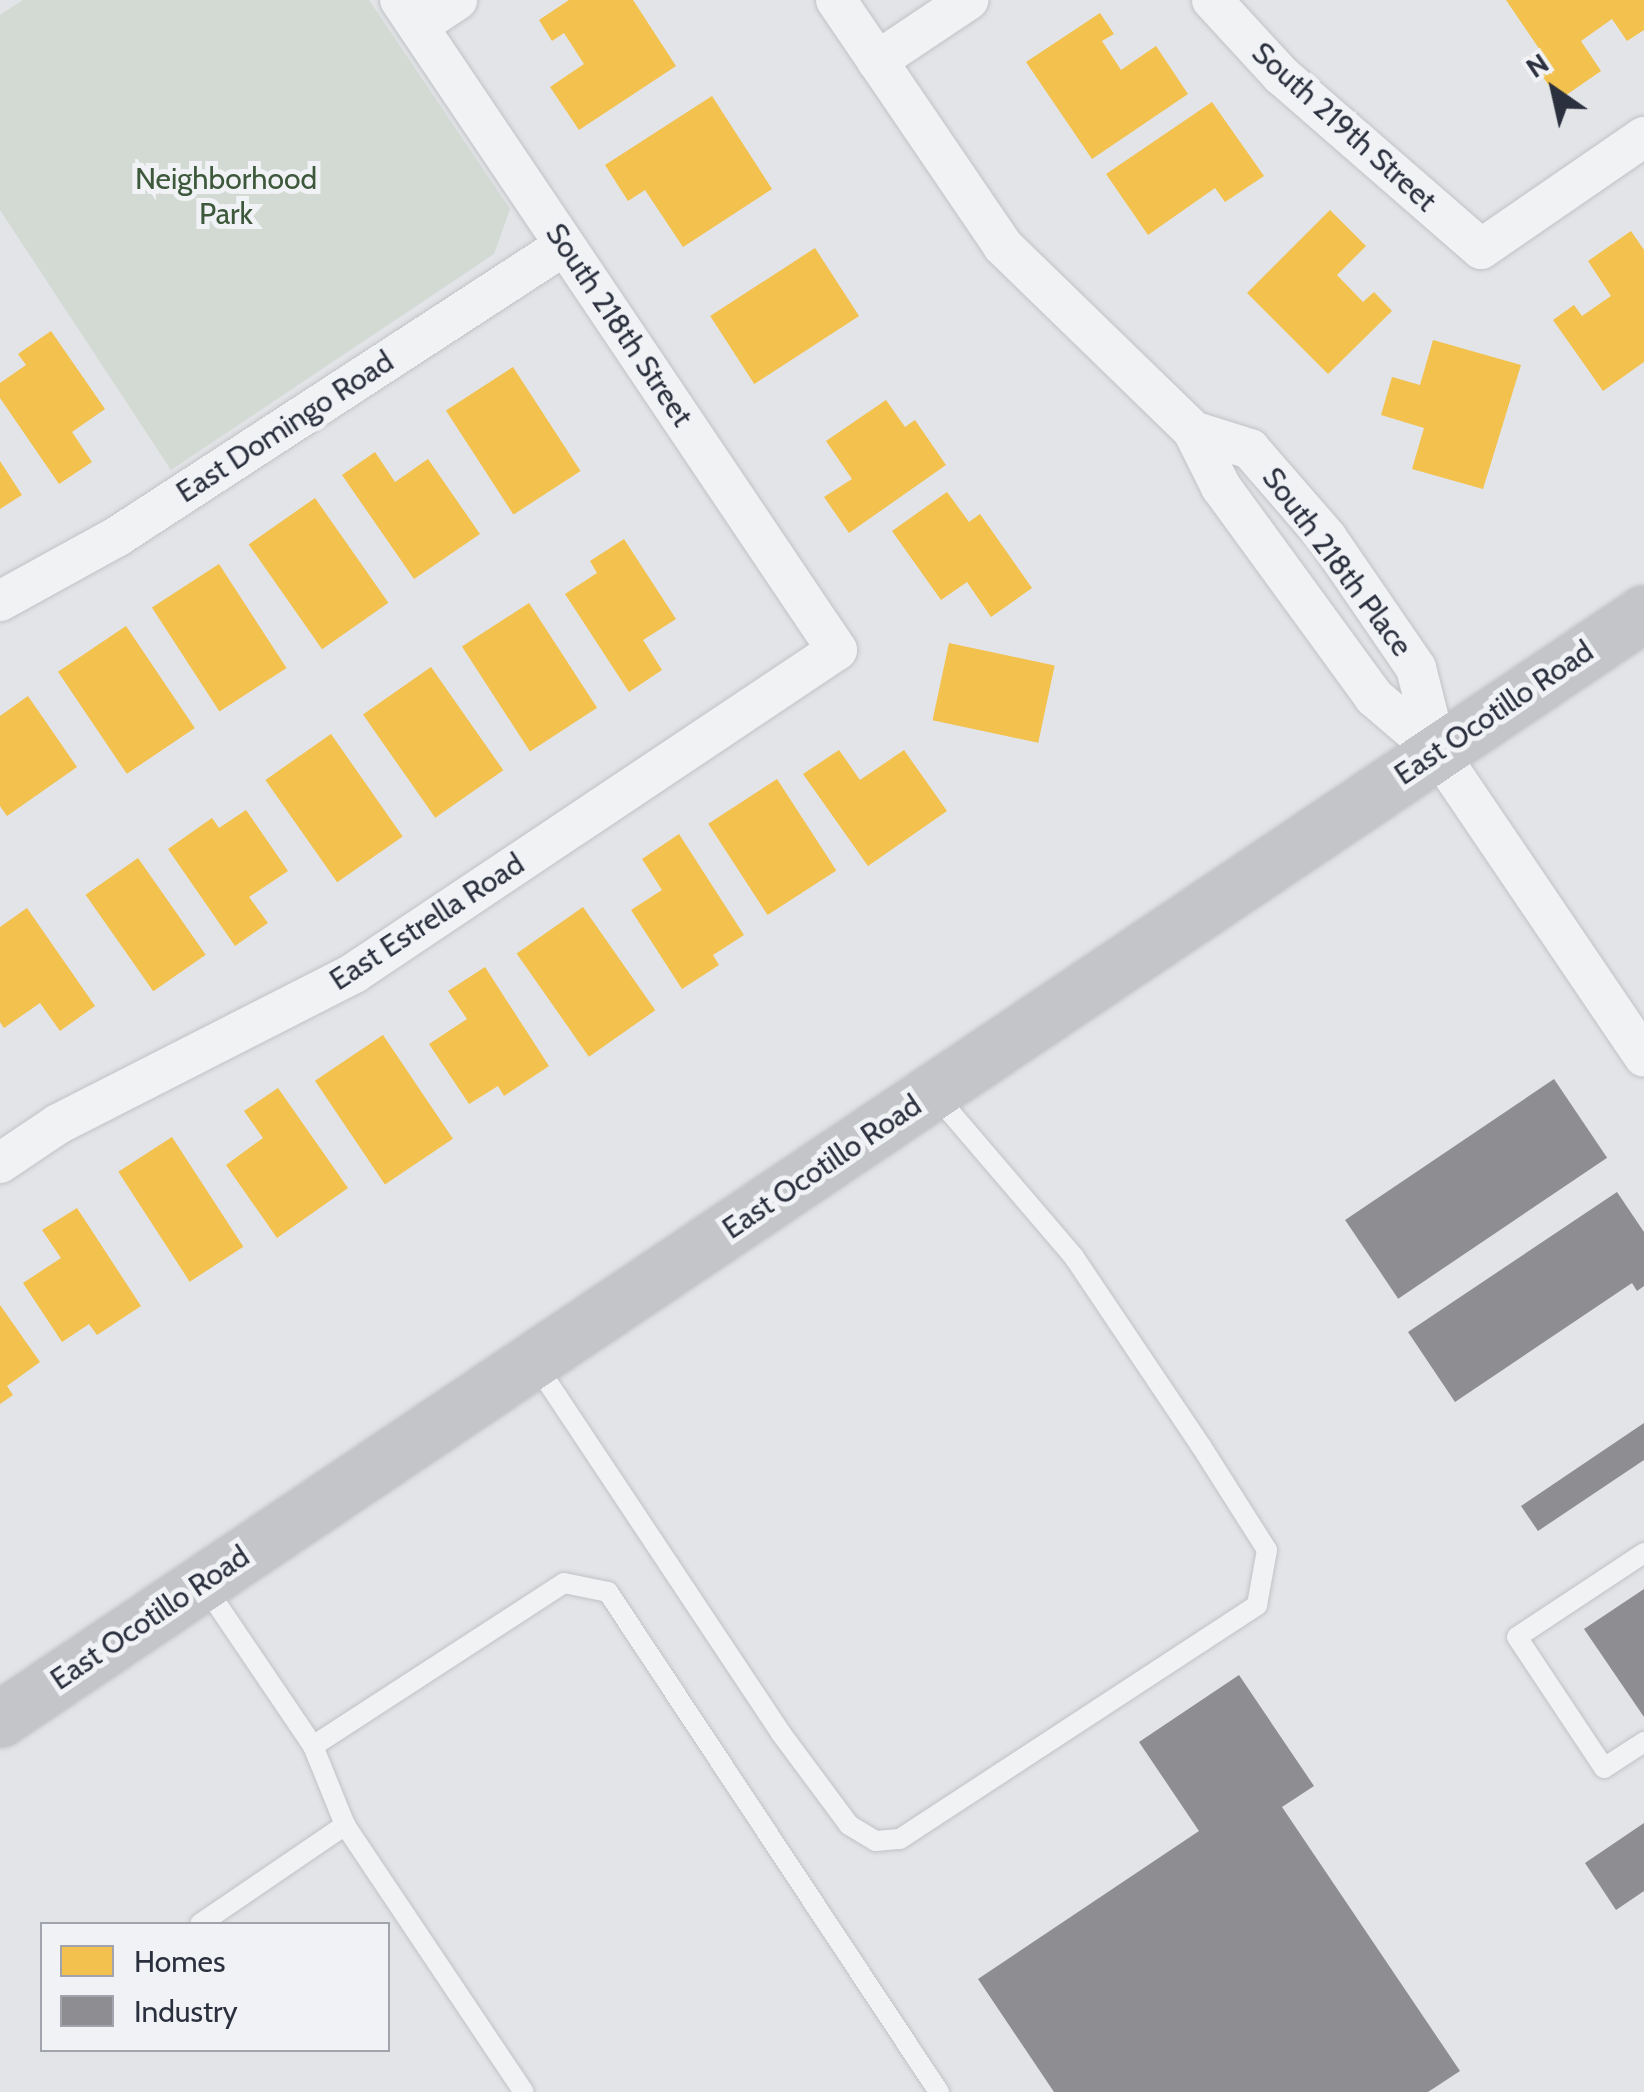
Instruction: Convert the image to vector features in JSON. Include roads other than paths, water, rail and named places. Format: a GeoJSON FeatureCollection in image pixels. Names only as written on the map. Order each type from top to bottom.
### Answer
{"type":"FeatureCollection","features":[{"type":"Feature","properties":{"kind":"main road","name":"East Ocotillo Road"},"geometry":{"type":"LineString","coordinates":[[0,1718],[1644,614]]}},
{"type":"Feature","properties":{"kind":"street"},"geometry":{"type":"LineString","coordinates":[[409,13],[456,0]]}},
{"type":"Feature","properties":{"kind":"street","name":"South 218th Place"},"geometry":{"type":"LineString","coordinates":[[836,0],[1003,246],[1068,316],[1194,431],[1221,487],[1284,564],[1374,697],[1437,751],[1644,1057]]}},
{"type":"Feature","properties":{"kind":"street"},"geometry":{"type":"LineString","coordinates":[[877,61],[968,0]]}},
{"type":"Feature","properties":{"kind":"street","name":"South 219th Street"},"geometry":{"type":"LineString","coordinates":[[1212,0],[1280,74],[1481,248],[1644,137]]}},
{"type":"Feature","properties":{"kind":"street","name":"South 218th Street"},"geometry":{"type":"LineString","coordinates":[[409,13],[838,650]]}},
{"type":"Feature","properties":{"kind":"street","name":"East Domingo Road"},"geometry":{"type":"LineString","coordinates":[[0,601],[118,536],[565,245]]}},
{"type":"Feature","properties":{"kind":"street","name":"East Estrella Road"},"geometry":{"type":"LineString","coordinates":[[0,1163],[58,1124],[354,973],[838,650]]}},
{"type":"Feature","properties":{"kind":"lane"},"geometry":{"type":"LineString","coordinates":[[534,1362],[780,1732],[849,1825],[876,1842],[900,1838],[1257,1604],[1266,1550],[1201,1446],[1074,1257],[933,1092]]}},
{"type":"Feature","properties":{"kind":"lane"},"geometry":{"type":"LineString","coordinates":[[1644,1553],[1517,1638],[1604,1768],[1644,1742]]}},
{"type":"Feature","properties":{"kind":"lane"},"geometry":{"type":"LineString","coordinates":[[202,1583],[313,1746],[346,1826],[524,2092]]}},
{"type":"Feature","properties":{"kind":"lane"},"geometry":{"type":"LineString","coordinates":[[313,1746],[564,1583],[608,1592],[939,2092]]}},
{"type":"Feature","properties":{"kind":"lane"},"geometry":{"type":"LineString","coordinates":[[203,1922],[346,1826]]}},
{"type":"Feature","properties":{"kind":"park label","name":"Neighborhood Park"},"geometry":{"type":"Point","coordinates":[226,196]}}]}
